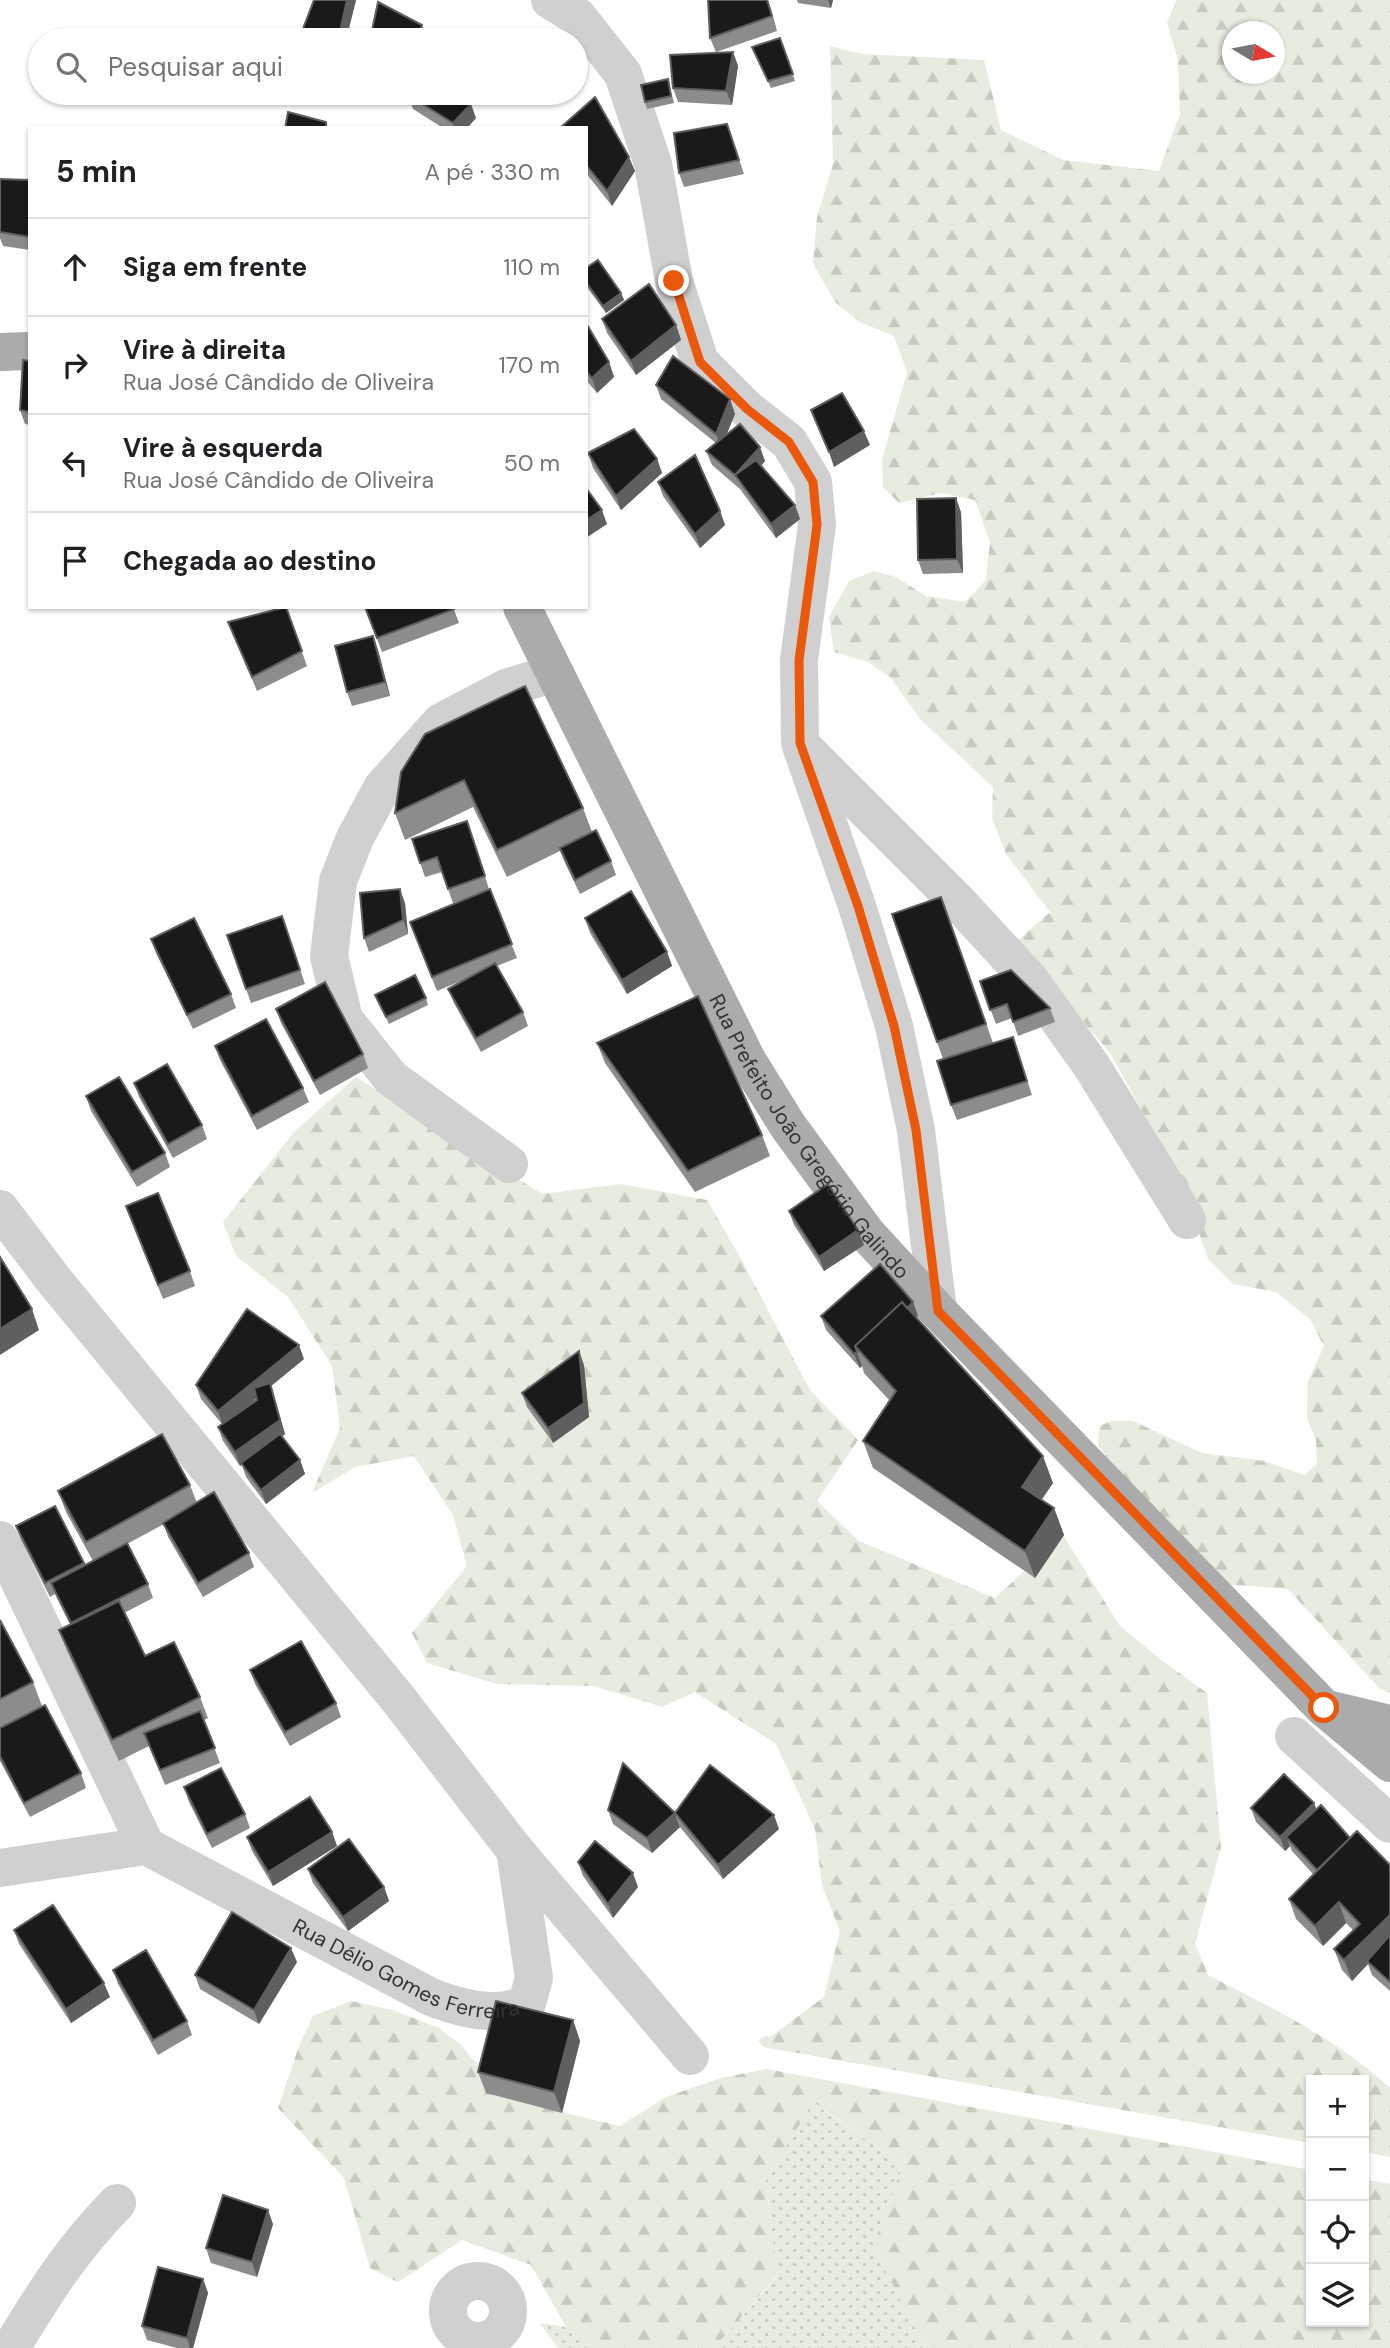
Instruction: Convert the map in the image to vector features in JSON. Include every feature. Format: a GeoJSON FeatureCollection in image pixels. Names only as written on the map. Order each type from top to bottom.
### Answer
{"type":"FeatureCollection","features":[{"type":"Feature","properties":{"kind":"main road"},"geometry":{"type":"LineString","coordinates":[[0,352],[28,351]]}},
{"type":"Feature","properties":{"kind":"main road","name":"Rua Prefeito João Gregório Galindo"},"geometry":{"type":"LineString","coordinates":[[523,609],[747,1060],[788,1126],[867,1234],[938,1311],[1324,1708],[1390,1763]]}},
{"type":"Feature","properties":{"kind":"main road"},"geometry":{"type":"LineString","coordinates":[[1324,1708],[1390,1724]]}},
{"type":"Feature","properties":{"kind":"street"},"geometry":{"type":"LineString","coordinates":[[550,0],[578,17],[587,28]]}},
{"type":"Feature","properties":{"kind":"street"},"geometry":{"type":"LineString","coordinates":[[588,30],[623,74],[653,164],[674,281],[700,362],[747,409],[789,442],[813,482],[817,525],[799,660],[800,743],[858,906],[894,1026],[916,1130],[938,1311]]}},
{"type":"Feature","properties":{"kind":"street"},"geometry":{"type":"LineString","coordinates":[[509,1164],[391,1078],[344,1018],[328,956],[338,881],[355,838],[382,788],[441,722],[506,688],[555,673]]}},
{"type":"Feature","properties":{"kind":"street"},"geometry":{"type":"LineString","coordinates":[[800,743],[958,902],[1030,980],[1091,1065],[1187,1220]]}},
{"type":"Feature","properties":{"kind":"street"},"geometry":{"type":"LineString","coordinates":[[0,1209],[53,1279],[399,1700],[514,1849],[690,2056]]}},
{"type":"Feature","properties":{"kind":"street"},"geometry":{"type":"LineString","coordinates":[[0,1540],[146,1846],[0,1868]]}},
{"type":"Feature","properties":{"kind":"street"},"geometry":{"type":"LineString","coordinates":[[1294,1736],[1390,1824]]}},
{"type":"Feature","properties":{"kind":"street","name":"Rua Délio Gomes Ferreira"},"geometry":{"type":"LineString","coordinates":[[146,1846],[431,1997],[449,2004],[503,2012],[516,2010],[527,2003],[534,1978],[514,1849]]}},
{"type":"Feature","properties":{"kind":"street"},"geometry":{"type":"LineString","coordinates":[[11,2348],[52,2280],[85,2236],[117,2203]]}},
{"type":"Feature","properties":{"kind":"green space"},"geometry":{"type":"Polygon","coordinates":[[[1176,0],[1390,0],[1390,1693],[1380,1689],[1288,1589],[1224,1584],[1116,1470],[1098,1445],[1099,1426],[1112,1421],[1133,1421],[1202,1453],[1264,1461],[1304,1475],[1317,1464],[1316,1441],[1307,1418],[1308,1381],[1324,1346],[1310,1319],[1276,1292],[1233,1284],[1208,1259],[1199,1233],[1197,1212],[1111,1054],[1015,943],[1050,912],[1006,854],[992,819],[993,787],[921,720],[890,677],[868,662],[834,652],[829,617],[849,581],[874,571],[896,577],[926,596],[965,602],[986,580],[990,542],[975,500],[941,493],[899,503],[883,487],[882,460],[907,372],[894,336],[860,322],[835,302],[813,264],[817,217],[833,164],[830,46],[862,54],[984,60],[1001,130],[1063,160],[1159,171],[1180,114],[1178,60],[1167,23],[1176,0]]]}},
{"type":"Feature","properties":{"kind":"green space"},"geometry":{"type":"Polygon","coordinates":[[[356,1077],[542,1194],[620,1184],[707,1200],[810,1390],[858,1440],[817,1501],[859,1541],[995,1598],[1063,1535],[1120,1626],[1207,1693],[1221,1847],[1195,1944],[1208,1975],[1326,2039],[1370,2070],[1390,2088],[1390,2157],[1369,2153],[1369,2075],[1306,2075],[1306,2142],[763,2047],[758,2040],[765,2036],[770,2037],[824,1997],[840,1931],[822,1886],[815,1829],[776,1744],[695,1692],[662,1707],[594,1686],[497,1684],[427,1663],[412,1633],[467,1566],[453,1515],[414,1456],[355,1467],[312,1493],[340,1428],[332,1366],[288,1297],[236,1256],[223,1222],[294,1132],[356,1077]]]}},
{"type":"Feature","properties":{"kind":"green space"},"geometry":{"type":"Polygon","coordinates":[[[351,2001],[393,2010],[439,2028],[460,2044],[487,2076],[527,2104],[620,2126],[666,2097],[721,2078],[766,2069],[1306,2169],[1306,2327],[1369,2327],[1369,2180],[1390,2184],[1390,2348],[925,2348],[873,2246],[903,2165],[813,2102],[766,2180],[777,2276],[714,2348],[586,2348],[566,2327],[531,2265],[462,2240],[398,2282],[370,2268],[344,2178],[278,2108],[299,2046],[313,2016],[351,2001]]]}},
{"type":"Feature","properties":{"kind":"green space"},"geometry":{"type":"Polygon","coordinates":[[[812,2102],[903,2165],[873,2246],[925,2348],[714,2348],[777,2277],[766,2180],[812,2102]]]}},
{"type":"Feature","properties":{"kind":"green space"},"geometry":{"type":"Polygon","coordinates":[[[540,2323],[566,2327],[586,2348],[558,2348],[540,2323]]]}},
{"type":"Feature","properties":{"kind":"building"},"geometry":{"type":"Polygon","coordinates":[[[314,0],[347,0],[341,28],[303,28],[314,0]]]}},
{"type":"Feature","properties":{"kind":"building"},"geometry":{"type":"Polygon","coordinates":[[[708,0],[767,0],[772,16],[710,38],[708,0]]]}},
{"type":"Feature","properties":{"kind":"building"},"geometry":{"type":"Polygon","coordinates":[[[378,2],[422,25],[421,28],[373,28],[378,2]]]}},
{"type":"Feature","properties":{"kind":"building"},"geometry":{"type":"Polygon","coordinates":[[[780,38],[793,74],[768,81],[752,47],[780,38]]]}},
{"type":"Feature","properties":{"kind":"building"},"geometry":{"type":"Polygon","coordinates":[[[733,52],[726,91],[673,88],[670,55],[733,52]]]}},
{"type":"Feature","properties":{"kind":"building"},"geometry":{"type":"Polygon","coordinates":[[[668,79],[671,96],[645,102],[641,85],[668,79]]]}},
{"type":"Feature","properties":{"kind":"building"},"geometry":{"type":"Polygon","coordinates":[[[595,97],[629,157],[607,191],[588,167],[588,126],[562,126],[595,97]]]}},
{"type":"Feature","properties":{"kind":"building"},"geometry":{"type":"Polygon","coordinates":[[[424,105],[470,105],[453,123],[424,105]]]}},
{"type":"Feature","properties":{"kind":"building"},"geometry":{"type":"Polygon","coordinates":[[[288,112],[326,122],[326,126],[285,126],[288,112]]]}},
{"type":"Feature","properties":{"kind":"building"},"geometry":{"type":"Polygon","coordinates":[[[727,124],[739,160],[679,173],[674,133],[727,124]]]}},
{"type":"Feature","properties":{"kind":"building"},"geometry":{"type":"Polygon","coordinates":[[[0,179],[28,180],[28,237],[0,232],[0,179]]]}},
{"type":"Feature","properties":{"kind":"building"},"geometry":{"type":"Polygon","coordinates":[[[598,260],[621,293],[603,306],[588,285],[588,267],[598,260]]]}},
{"type":"Feature","properties":{"kind":"building"},"geometry":{"type":"Polygon","coordinates":[[[649,284],[676,325],[631,361],[602,319],[649,284]]]}},
{"type":"Feature","properties":{"kind":"building"},"geometry":{"type":"Polygon","coordinates":[[[588,326],[609,362],[592,378],[588,373],[588,326]]]}},
{"type":"Feature","properties":{"kind":"building"},"geometry":{"type":"Polygon","coordinates":[[[673,356],[730,399],[716,434],[656,385],[673,356]]]}},
{"type":"Feature","properties":{"kind":"building"},"geometry":{"type":"Polygon","coordinates":[[[23,360],[28,361],[28,412],[20,410],[23,360]]]}},
{"type":"Feature","properties":{"kind":"building"},"geometry":{"type":"Polygon","coordinates":[[[842,393],[864,431],[829,452],[811,410],[842,393]]]}},
{"type":"Feature","properties":{"kind":"building"},"geometry":{"type":"Polygon","coordinates":[[[740,424],[760,447],[735,475],[706,451],[740,424]]]}},
{"type":"Feature","properties":{"kind":"building"},"geometry":{"type":"Polygon","coordinates":[[[634,429],[657,459],[616,496],[588,453],[634,429]]]}},
{"type":"Feature","properties":{"kind":"building"},"geometry":{"type":"Polygon","coordinates":[[[695,455],[720,511],[695,534],[658,482],[695,455]]]}},
{"type":"Feature","properties":{"kind":"building"},"geometry":{"type":"Polygon","coordinates":[[[756,460],[795,505],[771,524],[735,475],[756,460]]]}},
{"type":"Feature","properties":{"kind":"building"},"geometry":{"type":"Polygon","coordinates":[[[588,491],[602,510],[588,519],[588,491]]]}},
{"type":"Feature","properties":{"kind":"building"},"geometry":{"type":"Polygon","coordinates":[[[956,498],[957,559],[918,560],[917,499],[956,498]]]}},
{"type":"Feature","properties":{"kind":"building"},"geometry":{"type":"Polygon","coordinates":[[[287,609],[302,651],[252,677],[228,622],[287,609]]]}},
{"type":"Feature","properties":{"kind":"building"},"geometry":{"type":"Polygon","coordinates":[[[366,609],[454,609],[377,638],[366,609]]]}},
{"type":"Feature","properties":{"kind":"building"},"geometry":{"type":"Polygon","coordinates":[[[373,636],[385,682],[347,692],[335,646],[373,636]]]}},
{"type":"Feature","properties":{"kind":"building"},"geometry":{"type":"Polygon","coordinates":[[[525,686],[583,808],[497,850],[464,780],[395,813],[401,772],[425,734],[525,686]]]}},
{"type":"Feature","properties":{"kind":"building"},"geometry":{"type":"Polygon","coordinates":[[[467,821],[485,876],[448,889],[437,857],[420,863],[412,839],[467,821]]]}},
{"type":"Feature","properties":{"kind":"building"},"geometry":{"type":"Polygon","coordinates":[[[596,830],[611,861],[575,880],[560,848],[596,830]]]}},
{"type":"Feature","properties":{"kind":"building"},"geometry":{"type":"Polygon","coordinates":[[[400,889],[403,920],[364,938],[360,893],[400,889]]]}},
{"type":"Feature","properties":{"kind":"building"},"geometry":{"type":"Polygon","coordinates":[[[490,889],[512,944],[432,977],[410,922],[490,889]]]}},
{"type":"Feature","properties":{"kind":"building"},"geometry":{"type":"Polygon","coordinates":[[[631,891],[667,952],[622,980],[585,918],[631,891]]]}},
{"type":"Feature","properties":{"kind":"building"},"geometry":{"type":"Polygon","coordinates":[[[941,897],[986,1024],[937,1042],[892,914],[941,897]]]}},
{"type":"Feature","properties":{"kind":"building"},"geometry":{"type":"Polygon","coordinates":[[[282,916],[300,970],[246,989],[227,935],[282,916]]]}},
{"type":"Feature","properties":{"kind":"building"},"geometry":{"type":"Polygon","coordinates":[[[194,918],[231,994],[187,1015],[151,939],[194,918]]]}},
{"type":"Feature","properties":{"kind":"building"},"geometry":{"type":"Polygon","coordinates":[[[495,963],[523,1012],[476,1038],[448,989],[495,963]]]}},
{"type":"Feature","properties":{"kind":"building"},"geometry":{"type":"Polygon","coordinates":[[[1011,970],[1050,1008],[1013,1022],[1007,1004],[990,1010],[980,981],[1011,970]]]}},
{"type":"Feature","properties":{"kind":"building"},"geometry":{"type":"Polygon","coordinates":[[[415,975],[426,998],[386,1017],[375,995],[415,975]]]}},
{"type":"Feature","properties":{"kind":"building"},"geometry":{"type":"Polygon","coordinates":[[[325,982],[363,1054],[314,1081],[276,1009],[325,982]]]}},
{"type":"Feature","properties":{"kind":"building"},"geometry":{"type":"Polygon","coordinates":[[[698,996],[762,1135],[688,1171],[597,1043],[698,996]]]}},
{"type":"Feature","properties":{"kind":"building"},"geometry":{"type":"Polygon","coordinates":[[[266,1019],[303,1088],[252,1116],[215,1046],[266,1019]]]}},
{"type":"Feature","properties":{"kind":"building"},"geometry":{"type":"Polygon","coordinates":[[[1013,1037],[1027,1081],[951,1105],[937,1061],[1013,1037]]]}},
{"type":"Feature","properties":{"kind":"building"},"geometry":{"type":"Polygon","coordinates":[[[167,1064],[202,1125],[168,1144],[134,1083],[167,1064]]]}},
{"type":"Feature","properties":{"kind":"building"},"geometry":{"type":"Polygon","coordinates":[[[119,1077],[165,1153],[132,1172],[86,1096],[119,1077]]]}},
{"type":"Feature","properties":{"kind":"building"},"geometry":{"type":"Polygon","coordinates":[[[828,1184],[858,1230],[819,1257],[789,1211],[828,1184]]]}},
{"type":"Feature","properties":{"kind":"building"},"geometry":{"type":"Polygon","coordinates":[[[158,1193],[190,1271],[158,1285],[126,1206],[158,1193]]]}},
{"type":"Feature","properties":{"kind":"building"},"geometry":{"type":"Polygon","coordinates":[[[0,1257],[32,1309],[0,1329],[0,1257]]]}},
{"type":"Feature","properties":{"kind":"building"},"geometry":{"type":"Polygon","coordinates":[[[880,1264],[913,1302],[907,1308],[902,1302],[855,1346],[857,1352],[854,1354],[821,1316],[880,1264]]]}},
{"type":"Feature","properties":{"kind":"building"},"geometry":{"type":"Polygon","coordinates":[[[902,1302],[1043,1456],[1022,1487],[1054,1508],[1025,1551],[863,1441],[896,1391],[855,1346],[902,1302]]]}},
{"type":"Feature","properties":{"kind":"building"},"geometry":{"type":"Polygon","coordinates":[[[247,1309],[299,1345],[218,1411],[196,1385],[247,1309]]]}},
{"type":"Feature","properties":{"kind":"building"},"geometry":{"type":"Polygon","coordinates":[[[579,1351],[584,1403],[548,1428],[522,1393],[579,1351]]]}},
{"type":"Feature","properties":{"kind":"building"},"geometry":{"type":"Polygon","coordinates":[[[270,1383],[280,1420],[235,1452],[218,1427],[257,1400],[254,1388],[270,1383]]]}},
{"type":"Feature","properties":{"kind":"building"},"geometry":{"type":"Polygon","coordinates":[[[162,1434],[190,1485],[86,1542],[58,1491],[162,1434]]]}},
{"type":"Feature","properties":{"kind":"building"},"geometry":{"type":"Polygon","coordinates":[[[280,1434],[300,1460],[261,1490],[241,1463],[280,1434]]]}},
{"type":"Feature","properties":{"kind":"building"},"geometry":{"type":"Polygon","coordinates":[[[214,1492],[249,1553],[198,1583],[163,1523],[214,1492]]]}},
{"type":"Feature","properties":{"kind":"building"},"geometry":{"type":"Polygon","coordinates":[[[55,1506],[84,1563],[45,1583],[16,1526],[55,1506]]]}},
{"type":"Feature","properties":{"kind":"building"},"geometry":{"type":"Polygon","coordinates":[[[127,1543],[148,1584],[71,1623],[51,1583],[127,1543]]]}},
{"type":"Feature","properties":{"kind":"building"},"geometry":{"type":"Polygon","coordinates":[[[119,1601],[145,1656],[174,1642],[200,1697],[112,1740],[59,1630],[119,1601]]]}},
{"type":"Feature","properties":{"kind":"building"},"geometry":{"type":"Polygon","coordinates":[[[0,1620],[33,1682],[0,1699],[0,1620]]]}},
{"type":"Feature","properties":{"kind":"building"},"geometry":{"type":"Polygon","coordinates":[[[301,1641],[336,1703],[285,1732],[250,1670],[301,1641]]]}},
{"type":"Feature","properties":{"kind":"building"},"geometry":{"type":"Polygon","coordinates":[[[45,1705],[81,1773],[24,1803],[0,1756],[0,1728],[45,1705]]]}},
{"type":"Feature","properties":{"kind":"building"},"geometry":{"type":"Polygon","coordinates":[[[200,1711],[215,1748],[160,1770],[144,1733],[200,1711]]]}},
{"type":"Feature","properties":{"kind":"building"},"geometry":{"type":"Polygon","coordinates":[[[623,1763],[675,1813],[647,1838],[608,1810],[623,1763]]]}},
{"type":"Feature","properties":{"kind":"building"},"geometry":{"type":"Polygon","coordinates":[[[710,1765],[774,1815],[718,1865],[675,1813],[710,1765]]]}},
{"type":"Feature","properties":{"kind":"building"},"geometry":{"type":"Polygon","coordinates":[[[221,1768],[245,1814],[207,1834],[184,1787],[221,1768]]]}},
{"type":"Feature","properties":{"kind":"building"},"geometry":{"type":"Polygon","coordinates":[[[1284,1774],[1314,1803],[1280,1837],[1251,1808],[1284,1774]]]}},
{"type":"Feature","properties":{"kind":"building"},"geometry":{"type":"Polygon","coordinates":[[[310,1797],[332,1832],[268,1872],[247,1837],[310,1797]]]}},
{"type":"Feature","properties":{"kind":"building"},"geometry":{"type":"Polygon","coordinates":[[[1321,1805],[1350,1838],[1317,1870],[1286,1837],[1321,1805]]]}},
{"type":"Feature","properties":{"kind":"building"},"geometry":{"type":"Polygon","coordinates":[[[1357,1831],[1390,1865],[1390,1915],[1344,1960],[1334,1949],[1360,1924],[1339,1902],[1315,1926],[1289,1899],[1357,1831]]]}},
{"type":"Feature","properties":{"kind":"building"},"geometry":{"type":"Polygon","coordinates":[[[349,1839],[384,1887],[343,1917],[308,1869],[349,1839]]]}},
{"type":"Feature","properties":{"kind":"building"},"geometry":{"type":"Polygon","coordinates":[[[595,1841],[633,1873],[608,1904],[578,1862],[595,1841]]]}},
{"type":"Feature","properties":{"kind":"building"},"geometry":{"type":"Polygon","coordinates":[[[53,1905],[104,1983],[66,2009],[14,1930],[53,1905]]]}},
{"type":"Feature","properties":{"kind":"building"},"geometry":{"type":"Polygon","coordinates":[[[232,1912],[291,1948],[254,2010],[195,1975],[232,1912]]]}},
{"type":"Feature","properties":{"kind":"building"},"geometry":{"type":"Polygon","coordinates":[[[1390,1935],[1390,1982],[1367,1961],[1390,1935]]]}},
{"type":"Feature","properties":{"kind":"building"},"geometry":{"type":"Polygon","coordinates":[[[146,1950],[187,2021],[153,2040],[113,1970],[146,1950]]]}},
{"type":"Feature","properties":{"kind":"building"},"geometry":{"type":"Polygon","coordinates":[[[496,2001],[573,2020],[554,2092],[478,2072],[496,2001]]]}},
{"type":"Feature","properties":{"kind":"building"},"geometry":{"type":"Polygon","coordinates":[[[223,2195],[268,2210],[252,2262],[206,2248],[223,2195]]]}},
{"type":"Feature","properties":{"kind":"building"},"geometry":{"type":"Polygon","coordinates":[[[158,2267],[203,2279],[187,2338],[142,2326],[158,2267]]]}},
{"type":"Feature","properties":{"kind":"route"},"geometry":{"type":"LineString","coordinates":[[674,281],[700,362],[747,409],[789,442],[813,482],[817,525],[799,660],[800,743],[858,906],[894,1026],[916,1130],[938,1311],[1324,1708]]}}]}
